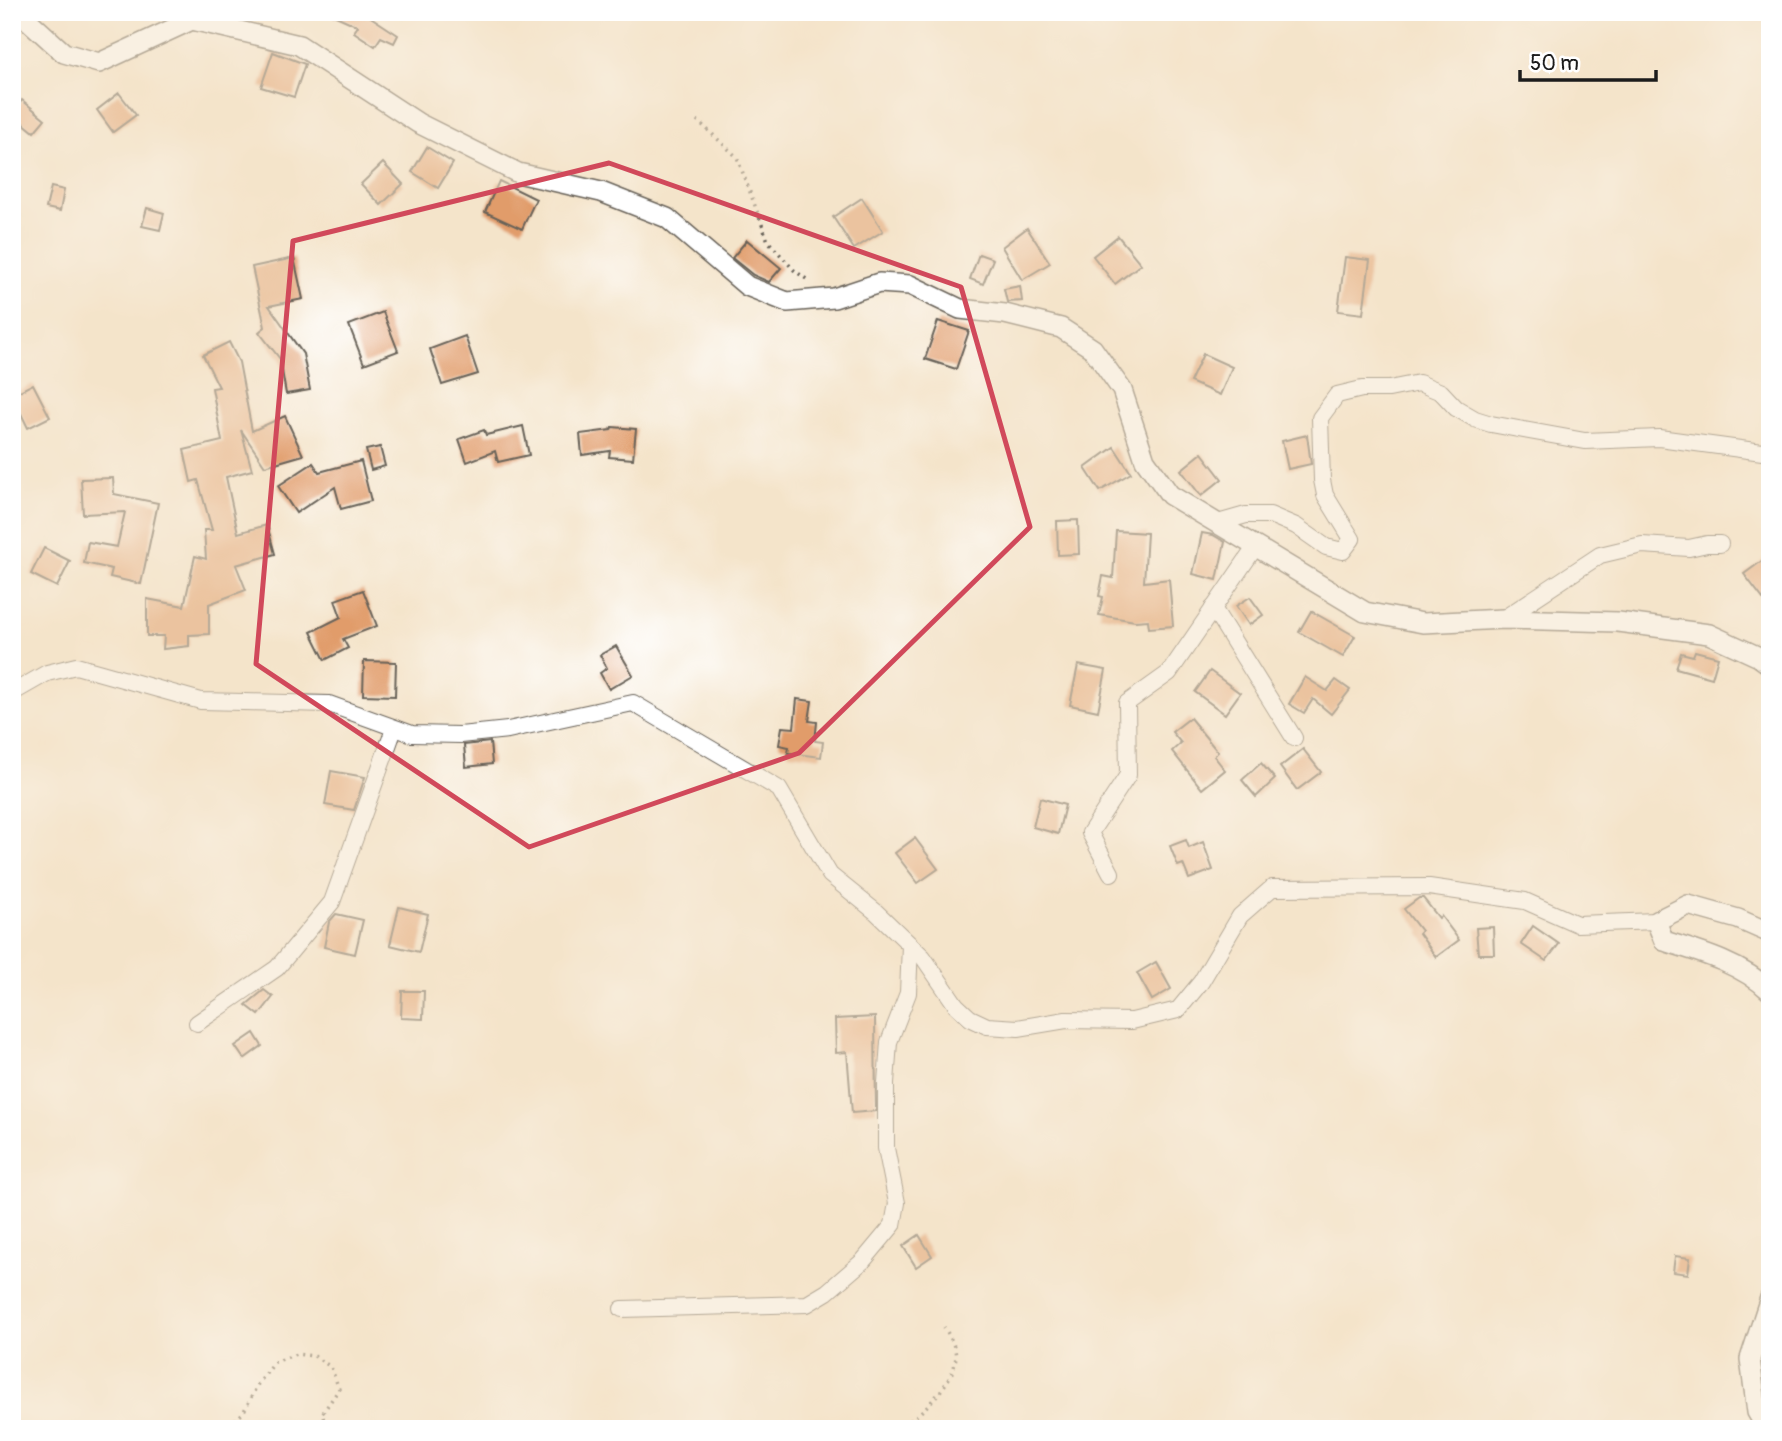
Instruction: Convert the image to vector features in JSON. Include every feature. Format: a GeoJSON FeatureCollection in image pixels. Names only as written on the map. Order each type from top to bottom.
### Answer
{"type":"FeatureCollection","features":[{"type":"Feature","properties":{"kind":"street"},"geometry":{"type":"LineString","coordinates":[[19,12],[64,53],[99,63],[192,20],[299,45],[418,123],[518,173],[601,192],[667,218],[747,286],[787,302],[834,298],[879,283],[910,285],[960,309],[1004,314],[1061,328],[1093,349],[1122,390],[1145,460],[1170,495],[1366,612],[1423,623],[1503,619],[1618,622],[1709,634],[1770,665]]}},
{"type":"Feature","properties":{"kind":"street"},"geometry":{"type":"LineString","coordinates":[[1218,523],[1246,515],[1270,515],[1296,526],[1326,547],[1343,551],[1352,539],[1325,495],[1320,418],[1337,395],[1363,388],[1389,389],[1419,383],[1441,392],[1456,408],[1475,419],[1585,441],[1659,438],[1770,453]]}},
{"type":"Feature","properties":{"kind":"street"},"geometry":{"type":"LineString","coordinates":[[1503,619],[1600,555],[1642,545],[1689,548],[1720,544]]}},
{"type":"Feature","properties":{"kind":"street"},"geometry":{"type":"LineString","coordinates":[[1111,873],[1090,833],[1128,775],[1127,703],[1169,673],[1256,546]]}},
{"type":"Feature","properties":{"kind":"street"},"geometry":{"type":"LineString","coordinates":[[1213,608],[1294,738]]}},
{"type":"Feature","properties":{"kind":"street"},"geometry":{"type":"LineString","coordinates":[[12,693],[47,673],[76,666],[201,701],[329,704],[412,734],[460,735],[508,730],[633,703],[779,789],[830,875],[876,912],[923,957],[956,1005],[970,1018],[987,1026],[1018,1028],[1066,1020],[1132,1021],[1178,1010],[1201,982],[1240,916],[1272,888],[1429,887],[1525,901],[1577,924],[1656,921],[1688,905],[1738,919],[1770,933]]}},
{"type":"Feature","properties":{"kind":"street"},"geometry":{"type":"LineString","coordinates":[[197,1023],[277,968],[332,902],[394,729]]}},
{"type":"Feature","properties":{"kind":"street"},"geometry":{"type":"LineString","coordinates":[[1656,921],[1664,941],[1709,955],[1762,983],[1770,991]]}},
{"type":"Feature","properties":{"kind":"street"},"geometry":{"type":"LineString","coordinates":[[622,1309],[807,1304],[827,1292],[863,1261],[892,1225],[897,1203],[886,1148],[886,1083],[889,1042],[908,993],[910,945]]}},
{"type":"Feature","properties":{"kind":"street"},"geometry":{"type":"LineString","coordinates":[[1767,1429],[1757,1412],[1750,1359],[1770,1298]]}},
{"type":"Feature","properties":{"kind":"path"},"geometry":{"type":"LineString","coordinates":[[696,120],[737,157],[768,242],[794,271],[834,298]]}},
{"type":"Feature","properties":{"kind":"path"},"geometry":{"type":"LineString","coordinates":[[899,1429],[912,1420],[948,1382],[956,1363],[954,1343],[944,1327]]}},
{"type":"Feature","properties":{"kind":"path"},"geometry":{"type":"LineString","coordinates":[[224,1429],[243,1413],[258,1384],[275,1362],[296,1354],[314,1356],[331,1367],[339,1389],[322,1414],[327,1429]]}},
{"type":"Feature","properties":{"kind":"highlighted area"},"geometry":{"type":"Polygon","coordinates":[[[609,163],[961,287],[1030,527],[799,753],[529,847],[256,664],[293,241],[609,163]]]}},
{"type":"Feature","properties":{"kind":"building"},"geometry":{"type":"Polygon","coordinates":[[[327,12],[363,12],[398,35],[394,43],[381,37],[375,46],[354,32],[358,26],[327,12]]]}},
{"type":"Feature","properties":{"kind":"building"},"geometry":{"type":"Polygon","coordinates":[[[273,52],[305,64],[294,97],[261,87],[273,52]]]}},
{"type":"Feature","properties":{"kind":"building"},"geometry":{"type":"Polygon","coordinates":[[[119,93],[136,115],[113,132],[97,110],[119,93]]]}},
{"type":"Feature","properties":{"kind":"building"},"geometry":{"type":"Polygon","coordinates":[[[22,100],[45,119],[34,132],[12,114],[22,100]]]}},
{"type":"Feature","properties":{"kind":"building"},"geometry":{"type":"Polygon","coordinates":[[[427,147],[453,163],[438,188],[412,172],[427,147]]]}},
{"type":"Feature","properties":{"kind":"building"},"geometry":{"type":"Polygon","coordinates":[[[383,163],[403,184],[381,205],[361,184],[383,163]]]}},
{"type":"Feature","properties":{"kind":"building"},"geometry":{"type":"Polygon","coordinates":[[[499,181],[536,199],[522,229],[485,212],[499,181]]]}},
{"type":"Feature","properties":{"kind":"building"},"geometry":{"type":"Polygon","coordinates":[[[51,187],[64,190],[60,211],[46,208],[51,187]]]}},
{"type":"Feature","properties":{"kind":"building"},"geometry":{"type":"Polygon","coordinates":[[[862,198],[883,231],[854,249],[833,217],[862,198]]]}},
{"type":"Feature","properties":{"kind":"building"},"geometry":{"type":"Polygon","coordinates":[[[147,208],[164,213],[160,230],[142,226],[147,208]]]}},
{"type":"Feature","properties":{"kind":"building"},"geometry":{"type":"Polygon","coordinates":[[[1027,228],[1050,263],[1022,280],[1002,247],[1027,228]]]}},
{"type":"Feature","properties":{"kind":"building"},"geometry":{"type":"Polygon","coordinates":[[[1118,236],[1141,264],[1115,284],[1093,256],[1118,236]]]}},
{"type":"Feature","properties":{"kind":"building"},"geometry":{"type":"Polygon","coordinates":[[[747,240],[781,268],[769,282],[753,275],[732,258],[747,240]]]}},
{"type":"Feature","properties":{"kind":"building"},"geometry":{"type":"Polygon","coordinates":[[[979,254],[993,259],[983,284],[970,279],[979,254]]]}},
{"type":"Feature","properties":{"kind":"building"},"geometry":{"type":"Polygon","coordinates":[[[1345,257],[1370,260],[1363,314],[1338,311],[1345,257]]]}},
{"type":"Feature","properties":{"kind":"building"},"geometry":{"type":"Polygon","coordinates":[[[294,258],[303,299],[269,306],[303,354],[310,390],[286,394],[280,359],[259,332],[265,327],[252,267],[294,258]]]}},
{"type":"Feature","properties":{"kind":"building"},"geometry":{"type":"Polygon","coordinates":[[[1020,286],[1022,301],[1007,302],[1004,289],[1020,286]]]}},
{"type":"Feature","properties":{"kind":"building"},"geometry":{"type":"Polygon","coordinates":[[[383,312],[398,351],[364,364],[349,325],[383,312]]]}},
{"type":"Feature","properties":{"kind":"building"},"geometry":{"type":"Polygon","coordinates":[[[938,321],[969,331],[956,369],[925,359],[938,321]]]}},
{"type":"Feature","properties":{"kind":"building"},"geometry":{"type":"Polygon","coordinates":[[[465,336],[478,374],[442,385],[430,349],[465,336]]]}},
{"type":"Feature","properties":{"kind":"building"},"geometry":{"type":"Polygon","coordinates":[[[229,342],[239,362],[252,431],[285,416],[303,455],[265,466],[241,430],[252,470],[226,477],[238,533],[267,525],[275,554],[236,565],[246,590],[209,604],[209,634],[189,635],[189,646],[163,649],[164,636],[147,636],[147,599],[184,606],[195,556],[206,559],[204,530],[212,530],[198,480],[191,482],[184,450],[222,441],[212,388],[219,387],[203,355],[229,342]]]}},
{"type":"Feature","properties":{"kind":"building"},"geometry":{"type":"Polygon","coordinates":[[[1203,354],[1232,367],[1220,395],[1190,382],[1203,354]]]}},
{"type":"Feature","properties":{"kind":"building"},"geometry":{"type":"Polygon","coordinates":[[[33,384],[50,417],[28,428],[12,395],[33,384]]]}},
{"type":"Feature","properties":{"kind":"building"},"geometry":{"type":"Polygon","coordinates":[[[523,426],[529,455],[498,462],[495,451],[467,462],[459,439],[484,430],[486,435],[523,426]]]}},
{"type":"Feature","properties":{"kind":"building"},"geometry":{"type":"Polygon","coordinates":[[[612,427],[636,429],[633,459],[609,457],[610,451],[582,455],[580,434],[611,430],[612,427]]]}},
{"type":"Feature","properties":{"kind":"building"},"geometry":{"type":"Polygon","coordinates":[[[1307,435],[1311,464],[1288,469],[1282,441],[1307,435]]]}},
{"type":"Feature","properties":{"kind":"building"},"geometry":{"type":"Polygon","coordinates":[[[380,447],[385,466],[371,470],[366,450],[380,447]]]}},
{"type":"Feature","properties":{"kind":"building"},"geometry":{"type":"Polygon","coordinates":[[[1114,447],[1131,473],[1100,491],[1085,468],[1114,447]]]}},
{"type":"Feature","properties":{"kind":"building"},"geometry":{"type":"Polygon","coordinates":[[[1202,453],[1222,479],[1201,496],[1181,470],[1202,453]]]}},
{"type":"Feature","properties":{"kind":"building"},"geometry":{"type":"Polygon","coordinates":[[[361,461],[371,501],[341,509],[335,487],[296,513],[278,486],[313,463],[319,472],[361,461]]]}},
{"type":"Feature","properties":{"kind":"building"},"geometry":{"type":"Polygon","coordinates":[[[113,478],[114,494],[158,503],[141,584],[110,577],[112,569],[84,563],[88,542],[117,547],[125,512],[83,514],[81,479],[113,478]]]}},
{"type":"Feature","properties":{"kind":"building"},"geometry":{"type":"Polygon","coordinates":[[[1078,520],[1079,554],[1058,555],[1057,521],[1078,520]]]}},
{"type":"Feature","properties":{"kind":"building"},"geometry":{"type":"Polygon","coordinates":[[[1116,531],[1147,533],[1144,582],[1169,579],[1173,626],[1149,628],[1148,620],[1135,621],[1099,615],[1103,597],[1099,596],[1103,576],[1113,578],[1116,531]]]}},
{"type":"Feature","properties":{"kind":"building"},"geometry":{"type":"Polygon","coordinates":[[[1202,533],[1213,535],[1225,542],[1217,580],[1193,574],[1202,533]]]}},
{"type":"Feature","properties":{"kind":"building"},"geometry":{"type":"Polygon","coordinates":[[[44,548],[70,561],[57,587],[31,574],[44,548]]]}},
{"type":"Feature","properties":{"kind":"building"},"geometry":{"type":"Polygon","coordinates":[[[1770,555],[1770,608],[1744,574],[1770,555]]]}},
{"type":"Feature","properties":{"kind":"building"},"geometry":{"type":"Polygon","coordinates":[[[363,590],[377,626],[343,639],[348,648],[325,660],[311,632],[341,617],[335,600],[363,590]]]}},
{"type":"Feature","properties":{"kind":"building"},"geometry":{"type":"Polygon","coordinates":[[[1250,597],[1263,615],[1249,625],[1236,606],[1250,597]]]}},
{"type":"Feature","properties":{"kind":"building"},"geometry":{"type":"Polygon","coordinates":[[[1311,611],[1355,636],[1343,657],[1299,632],[1311,611]]]}},
{"type":"Feature","properties":{"kind":"building"},"geometry":{"type":"Polygon","coordinates":[[[616,646],[633,675],[609,689],[600,673],[607,668],[600,655],[616,646]]]}},
{"type":"Feature","properties":{"kind":"building"},"geometry":{"type":"Polygon","coordinates":[[[1695,651],[1718,657],[1712,678],[1676,668],[1681,653],[1693,656],[1695,651]]]}},
{"type":"Feature","properties":{"kind":"building"},"geometry":{"type":"Polygon","coordinates":[[[364,661],[396,662],[395,696],[363,695],[364,661]]]}},
{"type":"Feature","properties":{"kind":"building"},"geometry":{"type":"Polygon","coordinates":[[[1078,665],[1106,670],[1098,711],[1070,705],[1078,665]]]}},
{"type":"Feature","properties":{"kind":"building"},"geometry":{"type":"Polygon","coordinates":[[[1210,671],[1240,693],[1225,714],[1195,692],[1210,671]]]}},
{"type":"Feature","properties":{"kind":"building"},"geometry":{"type":"Polygon","coordinates":[[[1305,677],[1327,691],[1336,680],[1350,690],[1331,714],[1313,699],[1304,713],[1289,704],[1305,677]]]}},
{"type":"Feature","properties":{"kind":"building"},"geometry":{"type":"Polygon","coordinates":[[[797,699],[812,701],[809,721],[817,722],[815,741],[823,742],[821,757],[788,753],[789,747],[779,745],[782,727],[794,728],[797,699]]]}},
{"type":"Feature","properties":{"kind":"building"},"geometry":{"type":"Polygon","coordinates":[[[1190,718],[1218,752],[1214,756],[1225,770],[1202,789],[1172,751],[1181,743],[1172,732],[1190,718]]]}},
{"type":"Feature","properties":{"kind":"building"},"geometry":{"type":"Polygon","coordinates":[[[490,742],[492,764],[466,767],[464,745],[490,742]]]}},
{"type":"Feature","properties":{"kind":"building"},"geometry":{"type":"Polygon","coordinates":[[[1303,749],[1321,772],[1297,790],[1280,767],[1303,749]]]}},
{"type":"Feature","properties":{"kind":"building"},"geometry":{"type":"Polygon","coordinates":[[[1261,763],[1275,779],[1256,797],[1242,780],[1261,763]]]}},
{"type":"Feature","properties":{"kind":"building"},"geometry":{"type":"Polygon","coordinates":[[[331,771],[365,777],[354,810],[325,805],[331,771]]]}},
{"type":"Feature","properties":{"kind":"building"},"geometry":{"type":"Polygon","coordinates":[[[1040,798],[1065,805],[1058,834],[1033,827],[1040,798]]]}},
{"type":"Feature","properties":{"kind":"building"},"geometry":{"type":"Polygon","coordinates":[[[915,838],[938,869],[918,883],[895,853],[915,838]]]}},
{"type":"Feature","properties":{"kind":"building"},"geometry":{"type":"Polygon","coordinates":[[[1186,840],[1189,848],[1203,842],[1213,870],[1189,879],[1183,864],[1178,866],[1170,846],[1186,840]]]}},
{"type":"Feature","properties":{"kind":"building"},"geometry":{"type":"Polygon","coordinates":[[[1423,898],[1439,918],[1441,916],[1459,940],[1436,957],[1404,909],[1423,898]]]}},
{"type":"Feature","properties":{"kind":"building"},"geometry":{"type":"Polygon","coordinates":[[[399,907],[428,914],[419,952],[390,945],[399,907]]]}},
{"type":"Feature","properties":{"kind":"building"},"geometry":{"type":"Polygon","coordinates":[[[336,914],[363,920],[355,954],[324,947],[329,922],[336,914]]]}},
{"type":"Feature","properties":{"kind":"building"},"geometry":{"type":"Polygon","coordinates":[[[1533,926],[1559,944],[1546,961],[1521,944],[1533,926]]]}},
{"type":"Feature","properties":{"kind":"building"},"geometry":{"type":"Polygon","coordinates":[[[1493,927],[1494,954],[1478,954],[1476,928],[1493,927]]]}},
{"type":"Feature","properties":{"kind":"building"},"geometry":{"type":"Polygon","coordinates":[[[1156,962],[1171,989],[1152,1000],[1137,973],[1156,962]]]}},
{"type":"Feature","properties":{"kind":"building"},"geometry":{"type":"Polygon","coordinates":[[[264,990],[273,997],[259,1015],[246,1005],[264,990]]]}},
{"type":"Feature","properties":{"kind":"building"},"geometry":{"type":"Polygon","coordinates":[[[402,991],[424,991],[423,1019],[401,1018],[402,991]]]}},
{"type":"Feature","properties":{"kind":"building"},"geometry":{"type":"Polygon","coordinates":[[[875,1017],[876,1111],[852,1113],[847,1052],[836,1053],[835,1019],[875,1017]]]}},
{"type":"Feature","properties":{"kind":"building"},"geometry":{"type":"Polygon","coordinates":[[[254,1033],[262,1046],[244,1059],[235,1046],[254,1033]]]}},
{"type":"Feature","properties":{"kind":"building"},"geometry":{"type":"Polygon","coordinates":[[[919,1235],[932,1256],[916,1267],[903,1246],[919,1235]]]}},
{"type":"Feature","properties":{"kind":"building"},"geometry":{"type":"Polygon","coordinates":[[[1675,1256],[1690,1258],[1688,1274],[1673,1272],[1675,1256]]]}}]}
